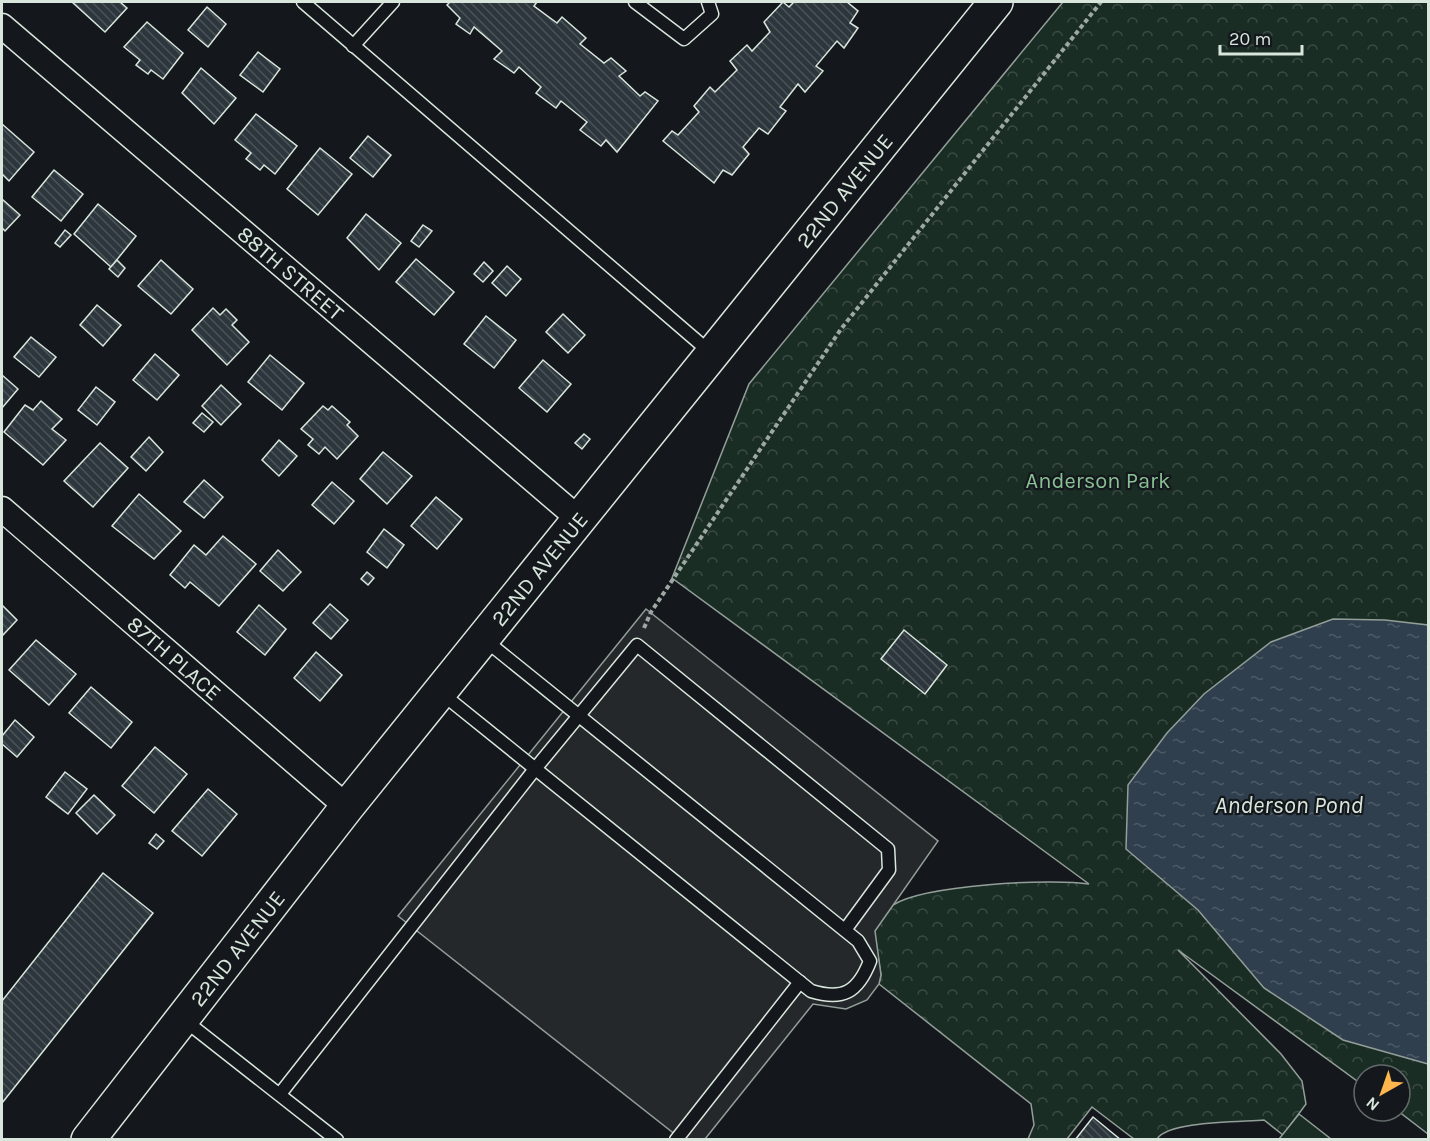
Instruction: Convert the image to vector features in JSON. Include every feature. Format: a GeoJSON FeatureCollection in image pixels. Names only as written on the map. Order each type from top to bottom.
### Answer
{"type":"FeatureCollection","features":[{"type":"Feature","properties":{"kind":"street","name":"22ND AVENUE"},"geometry":{"type":"LineString","coordinates":[[88,1140],[346,807],[996,2]]}},
{"type":"Feature","properties":{"kind":"street","name":"88TH STREET"},"geometry":{"type":"LineString","coordinates":[[2,26],[579,519]]}},
{"type":"Feature","properties":{"kind":"street","name":"87TH PLACE"},"geometry":{"type":"LineString","coordinates":[[2,510],[346,807]]}},
{"type":"Feature","properties":{"kind":"lane"},"geometry":{"type":"LineString","coordinates":[[303,2],[712,354]]}},
{"type":"Feature","properties":{"kind":"lane"},"geometry":{"type":"LineString","coordinates":[[353,46],[393,2]]}},
{"type":"Feature","properties":{"kind":"lane"},"geometry":{"type":"LineString","coordinates":[[634,2],[684,39],[712,14],[708,2]]}},
{"type":"Feature","properties":{"kind":"lane"},"geometry":{"type":"LineString","coordinates":[[440,692],[811,991],[831,997],[850,991],[863,979],[870,961],[858,941],[483,638]]}},
{"type":"Feature","properties":{"kind":"lane"},"geometry":{"type":"LineString","coordinates":[[280,1094],[535,769],[637,645],[888,849],[889,870],[845,930]]}},
{"type":"Feature","properties":{"kind":"lane"},"geometry":{"type":"LineString","coordinates":[[676,1140],[800,982]]}},
{"type":"Feature","properties":{"kind":"lane"},"geometry":{"type":"LineString","coordinates":[[182,1018],[337,1140]]}},
{"type":"Feature","properties":{"kind":"path"},"geometry":{"type":"LineString","coordinates":[[637,645],[651,612],[841,329],[1101,2]]}},
{"type":"Feature","properties":{"kind":"green space","name":"Anderson Park"},"geometry":{"type":"Polygon","coordinates":[[[1063,2],[1428,2],[1428,1134],[1412,1122],[1412,1063],[1352,1063],[1352,1077],[1178,950],[1281,1054],[1302,1081],[1306,1104],[1283,1135],[1264,1120],[1190,1126],[1164,1133],[1157,1139],[1134,1139],[1092,1107],[1067,1139],[1028,1139],[1034,1125],[1031,1104],[879,984],[881,975],[874,931],[893,905],[932,892],[959,888],[1047,882],[1089,884],[672,578],[749,384],[1063,2]]]}},
{"type":"Feature","properties":{"kind":"green space"},"geometry":{"type":"Polygon","coordinates":[[[1299,1114],[1331,1139],[1279,1139],[1299,1114]]]}},
{"type":"Feature","properties":{"kind":"shaded area"},"geometry":{"type":"Polygon","coordinates":[[[646,609],[938,841],[875,931],[881,975],[879,984],[867,1000],[846,1009],[813,1004],[705,1139],[681,1139],[398,916],[646,609]]]}},
{"type":"Feature","properties":{"kind":"water","name":"Anderson Pond"},"geometry":{"type":"Polygon","coordinates":[[[1333,619],[1385,620],[1428,625],[1428,1064],[1343,1040],[1264,988],[1198,910],[1126,849],[1128,785],[1167,733],[1204,694],[1271,642],[1333,619]]]}},
{"type":"Feature","properties":{"kind":"building"},"geometry":{"type":"Polygon","coordinates":[[[72,2],[120,2],[127,8],[105,32],[72,2]]]}},
{"type":"Feature","properties":{"kind":"building"},"geometry":{"type":"Polygon","coordinates":[[[450,2],[537,2],[534,6],[557,23],[562,17],[586,38],[580,44],[604,63],[611,58],[626,71],[619,76],[640,96],[645,92],[658,101],[617,152],[606,140],[601,146],[580,130],[587,122],[561,101],[556,108],[536,93],[541,87],[519,67],[514,73],[494,59],[502,51],[474,27],[470,34],[456,24],[460,18],[447,5],[450,2]]]}},
{"type":"Feature","properties":{"kind":"building"},"geometry":{"type":"Polygon","coordinates":[[[783,2],[789,7],[794,2],[847,2],[858,11],[850,23],[858,28],[844,48],[837,41],[816,66],[823,71],[805,92],[798,84],[780,107],[786,111],[768,134],[759,128],[743,147],[749,154],[732,175],[723,170],[714,183],[663,141],[672,131],[678,135],[699,112],[694,106],[710,87],[715,92],[737,70],[730,61],[747,45],[752,51],[770,32],[764,22],[783,2]]]}},
{"type":"Feature","properties":{"kind":"building"},"geometry":{"type":"Polygon","coordinates":[[[207,7],[226,24],[208,47],[188,30],[207,7]]]}},
{"type":"Feature","properties":{"kind":"building"},"geometry":{"type":"Polygon","coordinates":[[[147,22],[183,53],[163,79],[151,70],[148,74],[136,65],[140,60],[124,47],[147,22]]]}},
{"type":"Feature","properties":{"kind":"building"},"geometry":{"type":"Polygon","coordinates":[[[258,52],[280,69],[263,92],[240,75],[258,52]]]}},
{"type":"Feature","properties":{"kind":"building"},"geometry":{"type":"Polygon","coordinates":[[[201,68],[236,98],[214,124],[182,93],[201,68]]]}},
{"type":"Feature","properties":{"kind":"building"},"geometry":{"type":"Polygon","coordinates":[[[256,114],[297,146],[275,174],[264,165],[260,170],[246,159],[251,153],[235,140],[256,114]]]}},
{"type":"Feature","properties":{"kind":"building"},"geometry":{"type":"Polygon","coordinates":[[[2,124],[34,152],[9,181],[2,174],[2,124]]]}},
{"type":"Feature","properties":{"kind":"building"},"geometry":{"type":"Polygon","coordinates":[[[368,136],[391,155],[373,177],[350,158],[368,136]]]}},
{"type":"Feature","properties":{"kind":"building"},"geometry":{"type":"Polygon","coordinates":[[[320,148],[352,174],[318,215],[287,189],[320,148]]]}},
{"type":"Feature","properties":{"kind":"building"},"geometry":{"type":"Polygon","coordinates":[[[54,170],[83,194],[61,221],[32,197],[54,170]]]}},
{"type":"Feature","properties":{"kind":"building"},"geometry":{"type":"Polygon","coordinates":[[[2,199],[20,215],[5,231],[2,228],[2,199]]]}},
{"type":"Feature","properties":{"kind":"building"},"geometry":{"type":"Polygon","coordinates":[[[98,204],[136,236],[111,267],[74,234],[98,204]]]}},
{"type":"Feature","properties":{"kind":"building"},"geometry":{"type":"Polygon","coordinates":[[[366,214],[401,243],[379,270],[347,238],[366,214]]]}},
{"type":"Feature","properties":{"kind":"building"},"geometry":{"type":"Polygon","coordinates":[[[423,225],[432,231],[419,247],[411,241],[423,225]]]}},
{"type":"Feature","properties":{"kind":"building"},"geometry":{"type":"Polygon","coordinates":[[[65,230],[71,235],[60,247],[55,243],[65,230]]]}},
{"type":"Feature","properties":{"kind":"building"},"geometry":{"type":"Polygon","coordinates":[[[416,259],[454,292],[434,315],[396,282],[416,259]]]}},
{"type":"Feature","properties":{"kind":"building"},"geometry":{"type":"Polygon","coordinates":[[[117,260],[125,268],[118,277],[109,269],[117,260]]]}},
{"type":"Feature","properties":{"kind":"building"},"geometry":{"type":"Polygon","coordinates":[[[161,260],[193,289],[171,314],[138,286],[161,260]]]}},
{"type":"Feature","properties":{"kind":"building"},"geometry":{"type":"Polygon","coordinates":[[[484,262],[493,271],[483,282],[474,274],[484,262]]]}},
{"type":"Feature","properties":{"kind":"building"},"geometry":{"type":"Polygon","coordinates":[[[507,266],[521,279],[506,296],[492,283],[507,266]]]}},
{"type":"Feature","properties":{"kind":"building"},"geometry":{"type":"Polygon","coordinates":[[[97,305],[121,325],[103,346],[80,325],[97,305]]]}},
{"type":"Feature","properties":{"kind":"building"},"geometry":{"type":"Polygon","coordinates":[[[213,308],[220,315],[226,309],[237,320],[232,325],[249,342],[227,365],[192,330],[213,308]]]}},
{"type":"Feature","properties":{"kind":"building"},"geometry":{"type":"Polygon","coordinates":[[[563,314],[585,335],[568,353],[546,332],[563,314]]]}},
{"type":"Feature","properties":{"kind":"building"},"geometry":{"type":"Polygon","coordinates":[[[486,316],[516,340],[494,368],[464,344],[486,316]]]}},
{"type":"Feature","properties":{"kind":"building"},"geometry":{"type":"Polygon","coordinates":[[[31,337],[56,357],[39,377],[14,357],[31,337]]]}},
{"type":"Feature","properties":{"kind":"building"},"geometry":{"type":"Polygon","coordinates":[[[155,354],[179,375],[157,400],[133,380],[155,354]]]}},
{"type":"Feature","properties":{"kind":"building"},"geometry":{"type":"Polygon","coordinates":[[[270,355],[304,383],[282,410],[248,382],[270,355]]]}},
{"type":"Feature","properties":{"kind":"building"},"geometry":{"type":"Polygon","coordinates":[[[543,360],[571,384],[547,412],[519,388],[543,360]]]}},
{"type":"Feature","properties":{"kind":"building"},"geometry":{"type":"Polygon","coordinates":[[[2,375],[18,389],[2,408],[2,375]]]}},
{"type":"Feature","properties":{"kind":"building"},"geometry":{"type":"Polygon","coordinates":[[[221,385],[241,404],[221,425],[202,406],[221,385]]]}},
{"type":"Feature","properties":{"kind":"building"},"geometry":{"type":"Polygon","coordinates":[[[96,387],[115,402],[97,425],[78,410],[96,387]]]}},
{"type":"Feature","properties":{"kind":"building"},"geometry":{"type":"Polygon","coordinates":[[[41,401],[62,419],[52,429],[66,440],[43,465],[4,432],[25,405],[33,410],[41,401]]]}},
{"type":"Feature","properties":{"kind":"building"},"geometry":{"type":"Polygon","coordinates":[[[323,406],[328,410],[332,406],[350,422],[347,425],[358,436],[337,459],[325,447],[319,454],[308,445],[313,439],[301,429],[323,406]]]}},
{"type":"Feature","properties":{"kind":"building"},"geometry":{"type":"Polygon","coordinates":[[[202,413],[213,422],[204,432],[193,423],[202,413]]]}},
{"type":"Feature","properties":{"kind":"building"},"geometry":{"type":"Polygon","coordinates":[[[584,434],[590,439],[582,449],[575,443],[584,434]]]}},
{"type":"Feature","properties":{"kind":"building"},"geometry":{"type":"Polygon","coordinates":[[[149,437],[163,452],[146,471],[131,457],[149,437]]]}},
{"type":"Feature","properties":{"kind":"building"},"geometry":{"type":"Polygon","coordinates":[[[279,440],[297,456],[279,476],[262,460],[279,440]]]}},
{"type":"Feature","properties":{"kind":"building"},"geometry":{"type":"Polygon","coordinates":[[[100,443],[128,468],[93,507],[64,481],[100,443]]]}},
{"type":"Feature","properties":{"kind":"building"},"geometry":{"type":"Polygon","coordinates":[[[383,452],[412,476],[387,504],[360,479],[383,452]]]}},
{"type":"Feature","properties":{"kind":"building"},"geometry":{"type":"Polygon","coordinates":[[[204,480],[223,497],[204,518],[184,502],[204,480]]]}},
{"type":"Feature","properties":{"kind":"building"},"geometry":{"type":"Polygon","coordinates":[[[332,482],[354,501],[334,524],[312,505],[332,482]]]}},
{"type":"Feature","properties":{"kind":"building"},"geometry":{"type":"Polygon","coordinates":[[[139,494],[181,531],[154,559],[112,526],[139,494]]]}},
{"type":"Feature","properties":{"kind":"building"},"geometry":{"type":"Polygon","coordinates":[[[436,497],[462,519],[437,549],[411,526],[436,497]]]}},
{"type":"Feature","properties":{"kind":"building"},"geometry":{"type":"Polygon","coordinates":[[[384,529],[404,545],[387,568],[367,552],[384,529]]]}},
{"type":"Feature","properties":{"kind":"building"},"geometry":{"type":"Polygon","coordinates":[[[223,536],[256,564],[219,606],[190,582],[185,588],[170,575],[194,545],[206,555],[223,536]]]}},
{"type":"Feature","properties":{"kind":"building"},"geometry":{"type":"Polygon","coordinates":[[[278,550],[301,572],[283,591],[260,571],[278,550]]]}},
{"type":"Feature","properties":{"kind":"building"},"geometry":{"type":"Polygon","coordinates":[[[367,572],[374,578],[368,585],[361,579],[367,572]]]}},
{"type":"Feature","properties":{"kind":"building"},"geometry":{"type":"Polygon","coordinates":[[[330,604],[348,620],[331,639],[313,623],[330,604]]]}},
{"type":"Feature","properties":{"kind":"building"},"geometry":{"type":"Polygon","coordinates":[[[2,605],[17,620],[2,636],[2,605]]]}},
{"type":"Feature","properties":{"kind":"building"},"geometry":{"type":"Polygon","coordinates":[[[259,605],[286,629],[265,655],[237,632],[259,605]]]}},
{"type":"Feature","properties":{"kind":"building"},"geometry":{"type":"Polygon","coordinates":[[[904,630],[947,665],[925,694],[881,659],[904,630]]]}},
{"type":"Feature","properties":{"kind":"building"},"geometry":{"type":"Polygon","coordinates":[[[36,640],[76,674],[49,705],[9,670],[36,640]]]}},
{"type":"Feature","properties":{"kind":"building"},"geometry":{"type":"Polygon","coordinates":[[[316,652],[342,675],[320,701],[294,678],[316,652]]]}},
{"type":"Feature","properties":{"kind":"building"},"geometry":{"type":"Polygon","coordinates":[[[91,687],[132,722],[111,748],[69,713],[91,687]]]}},
{"type":"Feature","properties":{"kind":"building"},"geometry":{"type":"Polygon","coordinates":[[[15,720],[34,737],[17,757],[2,744],[2,736],[15,720]]]}},
{"type":"Feature","properties":{"kind":"building"},"geometry":{"type":"Polygon","coordinates":[[[155,747],[187,774],[154,813],[122,786],[155,747]]]}},
{"type":"Feature","properties":{"kind":"building"},"geometry":{"type":"Polygon","coordinates":[[[65,772],[87,789],[68,814],[46,797],[65,772]]]}},
{"type":"Feature","properties":{"kind":"building"},"geometry":{"type":"Polygon","coordinates":[[[208,789],[237,814],[202,856],[172,831],[208,789]]]}},
{"type":"Feature","properties":{"kind":"building"},"geometry":{"type":"Polygon","coordinates":[[[94,795],[115,815],[97,834],[76,813],[94,795]]]}},
{"type":"Feature","properties":{"kind":"building"},"geometry":{"type":"Polygon","coordinates":[[[156,834],[164,841],[157,849],[149,843],[156,834]]]}},
{"type":"Feature","properties":{"kind":"building"},"geometry":{"type":"Polygon","coordinates":[[[103,873],[153,913],[2,1103],[2,1001],[103,873]]]}},
{"type":"Feature","properties":{"kind":"building"},"geometry":{"type":"Polygon","coordinates":[[[1093,1117],[1121,1140],[1075,1140],[1093,1117]]]}}]}
